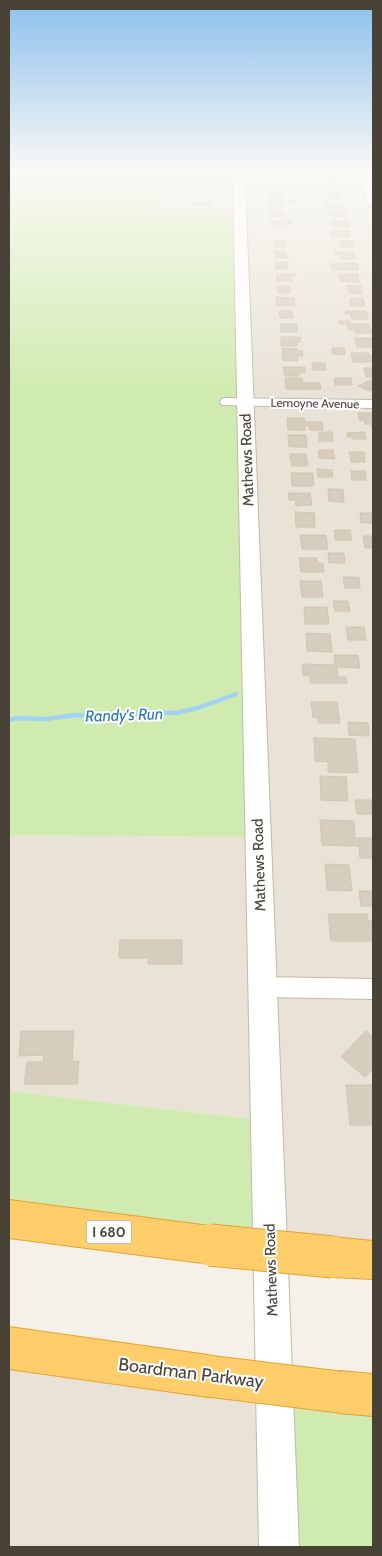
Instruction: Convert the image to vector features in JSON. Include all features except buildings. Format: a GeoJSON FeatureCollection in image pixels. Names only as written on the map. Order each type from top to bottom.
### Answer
{"type":"FeatureCollection","features":[{"type":"Feature","properties":{"kind":"highway","name":"I 680"},"geometry":{"type":"LineString","coordinates":[[9,1219],[210,1245],[373,1260]]}},
{"type":"Feature","properties":{"kind":"highway","name":"Boardman Parkway"},"geometry":{"type":"LineString","coordinates":[[9,1348],[208,1376],[356,1393]]}},
{"type":"Feature","properties":{"kind":"street","name":"Mathews Road"},"geometry":{"type":"LineString","coordinates":[[237,246],[236,402],[263,988],[279,1547]]}},
{"type":"Feature","properties":{"kind":"street","name":"Lemoyne Avenue"},"geometry":{"type":"LineString","coordinates":[[236,402],[373,404]]}},
{"type":"Feature","properties":{"kind":"street"},"geometry":{"type":"LineString","coordinates":[[263,988],[373,990]]}},
{"type":"Feature","properties":{"kind":"shaded area"},"geometry":{"type":"Polygon","coordinates":[[[240,246],[373,246],[373,1260],[268,1250],[266,1121],[9,1091],[9,835],[258,837],[240,246]]]}},
{"type":"Feature","properties":{"kind":"shaded area"},"geometry":{"type":"Polygon","coordinates":[[[9,1348],[274,1384],[279,1547],[9,1547],[9,1348]]]}},
{"type":"Feature","properties":{"kind":"green space"},"geometry":{"type":"Polygon","coordinates":[[[9,246],[241,246],[258,837],[9,835],[9,246]]]}},
{"type":"Feature","properties":{"kind":"green space"},"geometry":{"type":"Polygon","coordinates":[[[9,1091],[267,1121],[268,1250],[9,1219],[9,1091]]]}},
{"type":"Feature","properties":{"kind":"green space"},"geometry":{"type":"Polygon","coordinates":[[[274,1384],[373,1395],[373,1547],[279,1547],[274,1384]]]}},
{"type":"Feature","properties":{"kind":"waterway","name":"Randy's Run"},"geometry":{"type":"LineString","coordinates":[[9,720],[18,718],[46,719],[77,715],[115,716],[149,712],[176,713],[198,708],[236,694]]}}]}
